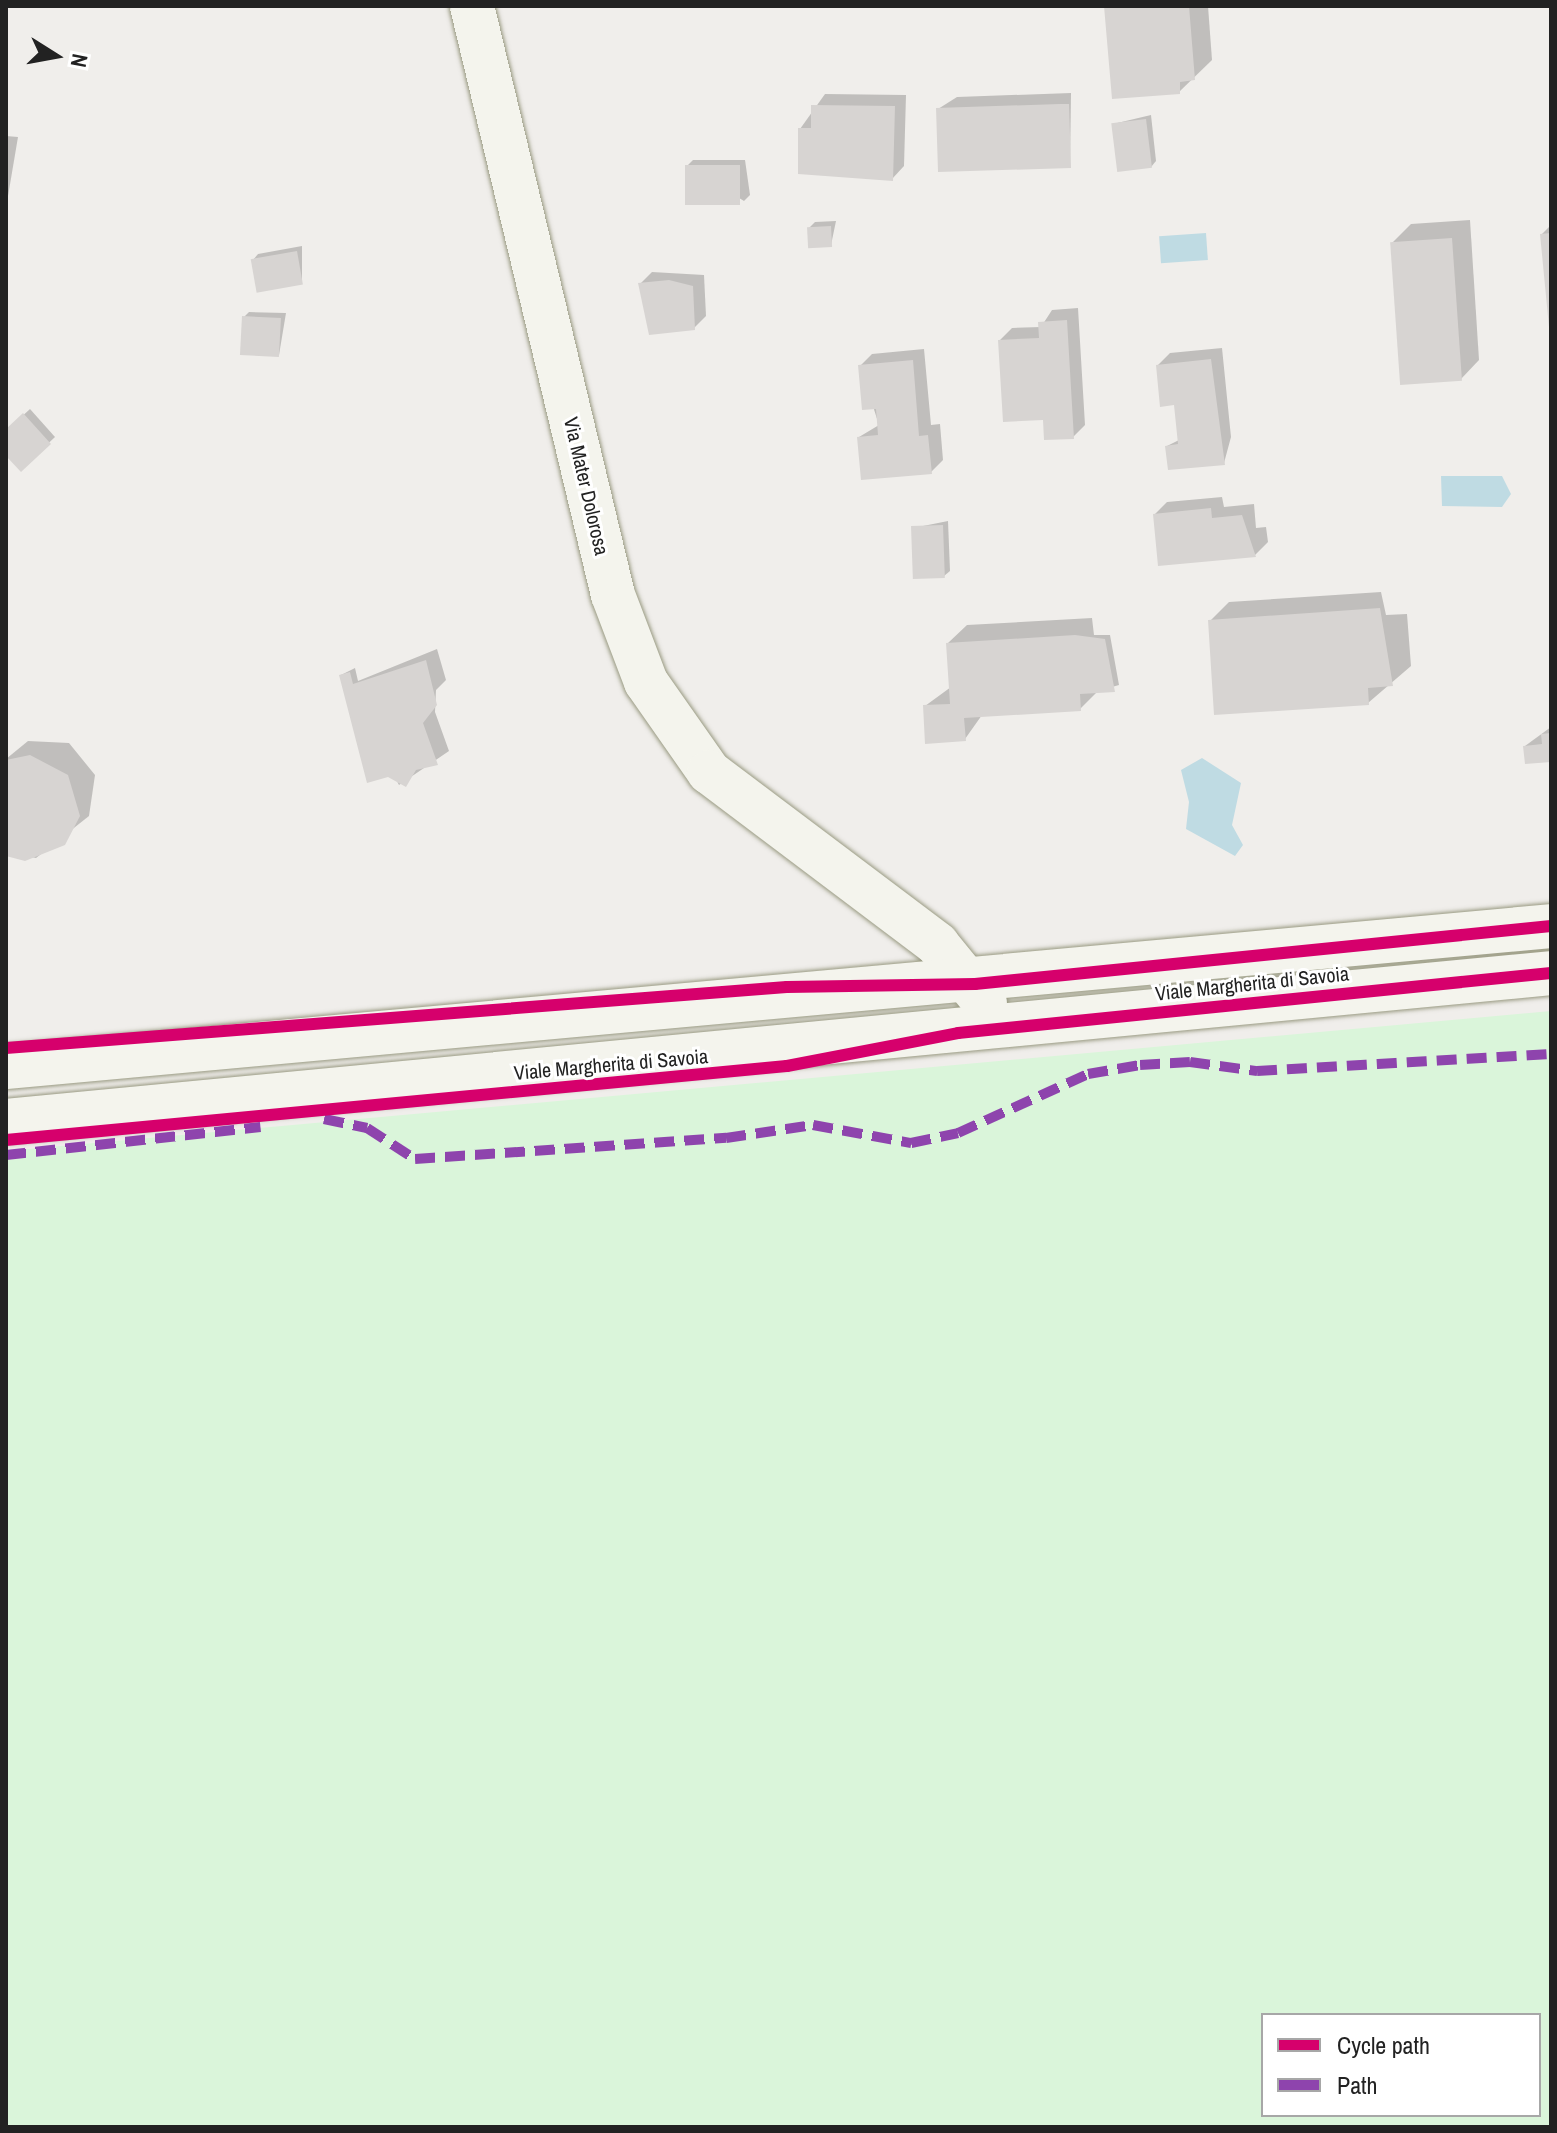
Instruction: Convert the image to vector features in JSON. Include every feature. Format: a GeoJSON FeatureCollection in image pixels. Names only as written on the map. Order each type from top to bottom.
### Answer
{"type":"FeatureCollection","features":[{"type":"Feature","properties":{"kind":"street","name":"Via Mater Dolorosa"},"geometry":{"type":"LineString","coordinates":[[472,6],[629,647],[668,719],[709,772],[937,944],[975,984],[1000,1020],[1022,1026]]}},
{"type":"Feature","properties":{"kind":"street","name":"Viale Margherita di Savoia"},"geometry":{"type":"LineString","coordinates":[[6,1067],[975,984],[1551,926]]}},
{"type":"Feature","properties":{"kind":"street","name":"Viale Margherita di Savoia"},"geometry":{"type":"LineString","coordinates":[[6,1121],[958,1033],[1551,973]]}},
{"type":"Feature","properties":{"kind":"street"},"geometry":{"type":"LineString","coordinates":[[958,1033],[976,1017],[975,984]]}},
{"type":"Feature","properties":{"kind":"green space"},"geometry":{"type":"Polygon","coordinates":[[[1551,1011],[1551,2127],[6,2127],[6,1151],[1551,1011]]]}},
{"type":"Feature","properties":{"kind":"water"},"geometry":{"type":"Polygon","coordinates":[[[1206,233],[1208,260],[1161,263],[1159,236],[1206,233]]]}},
{"type":"Feature","properties":{"kind":"water"},"geometry":{"type":"Polygon","coordinates":[[[1441,476],[1502,476],[1511,494],[1502,507],[1442,506],[1441,476]]]}},
{"type":"Feature","properties":{"kind":"water"},"geometry":{"type":"Polygon","coordinates":[[[1202,758],[1241,783],[1232,825],[1243,845],[1235,856],[1186,829],[1189,802],[1181,770],[1202,758]]]}},
{"type":"Feature","properties":{"kind":"building"},"geometry":{"type":"Polygon","coordinates":[[[1104,6],[1189,6],[1195,80],[1180,82],[1180,94],[1112,99],[1104,6]]]}},
{"type":"Feature","properties":{"kind":"building"},"geometry":{"type":"Polygon","coordinates":[[[1069,104],[1071,168],[938,172],[936,108],[1069,104]]]}},
{"type":"Feature","properties":{"kind":"building"},"geometry":{"type":"Polygon","coordinates":[[[811,105],[895,106],[893,181],[798,174],[798,128],[811,128],[811,105]]]}},
{"type":"Feature","properties":{"kind":"building"},"geometry":{"type":"Polygon","coordinates":[[[1146,119],[1152,168],[1117,172],[1111,123],[1146,119]]]}},
{"type":"Feature","properties":{"kind":"building"},"geometry":{"type":"Polygon","coordinates":[[[685,165],[740,165],[740,205],[685,205],[685,165]]]}},
{"type":"Feature","properties":{"kind":"building"},"geometry":{"type":"Polygon","coordinates":[[[831,226],[832,247],[808,248],[807,227],[831,226]]]}},
{"type":"Feature","properties":{"kind":"building"},"geometry":{"type":"Polygon","coordinates":[[[1551,233],[1551,326],[1549,327],[1540,234],[1551,233]]]}},
{"type":"Feature","properties":{"kind":"building"},"geometry":{"type":"Polygon","coordinates":[[[1452,238],[1462,381],[1400,385],[1390,242],[1452,238]]]}},
{"type":"Feature","properties":{"kind":"building"},"geometry":{"type":"Polygon","coordinates":[[[297,251],[303,284],[257,293],[251,259],[297,251]]]}},
{"type":"Feature","properties":{"kind":"building"},"geometry":{"type":"Polygon","coordinates":[[[669,280],[693,286],[695,330],[649,335],[638,283],[669,280]]]}},
{"type":"Feature","properties":{"kind":"building"},"geometry":{"type":"Polygon","coordinates":[[[242,316],[281,318],[279,357],[240,355],[242,316]]]}},
{"type":"Feature","properties":{"kind":"building"},"geometry":{"type":"Polygon","coordinates":[[[1067,320],[1074,439],[1044,440],[1043,420],[1003,422],[998,340],[1039,338],[1038,322],[1067,320]]]}},
{"type":"Feature","properties":{"kind":"building"},"geometry":{"type":"Polygon","coordinates":[[[1211,359],[1225,465],[1168,470],[1165,446],[1178,444],[1174,405],[1160,407],[1156,365],[1211,359]]]}},
{"type":"Feature","properties":{"kind":"building"},"geometry":{"type":"Polygon","coordinates":[[[913,360],[919,436],[928,435],[932,474],[861,480],[857,437],[878,435],[876,409],[862,410],[858,365],[913,360]]]}},
{"type":"Feature","properties":{"kind":"building"},"geometry":{"type":"Polygon","coordinates":[[[23,413],[51,444],[21,472],[6,456],[6,429],[23,413]]]}},
{"type":"Feature","properties":{"kind":"building"},"geometry":{"type":"Polygon","coordinates":[[[1211,508],[1212,518],[1242,515],[1256,557],[1158,566],[1153,514],[1211,508]]]}},
{"type":"Feature","properties":{"kind":"building"},"geometry":{"type":"Polygon","coordinates":[[[943,525],[945,578],[913,579],[911,526],[943,525]]]}},
{"type":"Feature","properties":{"kind":"building"},"geometry":{"type":"Polygon","coordinates":[[[1380,608],[1393,686],[1368,688],[1369,705],[1214,715],[1208,620],[1380,608]]]}},
{"type":"Feature","properties":{"kind":"building"},"geometry":{"type":"Polygon","coordinates":[[[1075,635],[1105,639],[1115,692],[1080,694],[1081,711],[964,718],[966,741],[925,744],[923,705],[950,704],[946,643],[1075,635]]]}},
{"type":"Feature","properties":{"kind":"building"},"geometry":{"type":"Polygon","coordinates":[[[426,660],[437,705],[423,723],[438,765],[416,770],[406,787],[388,777],[367,783],[339,675],[350,672],[353,684],[426,660]]]}},
{"type":"Feature","properties":{"kind":"building"},"geometry":{"type":"Polygon","coordinates":[[[1551,733],[1551,762],[1525,764],[1523,746],[1542,744],[1541,734],[1551,733]]]}},
{"type":"Feature","properties":{"kind":"building"},"geometry":{"type":"Polygon","coordinates":[[[30,755],[68,775],[80,816],[65,845],[25,861],[6,856],[6,760],[30,755]]]}},
{"type":"Feature","properties":{"kind":"marked path"},"geometry":{"type":"LineString","coordinates":[[324,1119],[367,1128],[415,1159],[726,1138],[813,1125],[911,1143],[958,1133],[1088,1074],[1140,1065],[1190,1062],[1257,1071],[1551,1054]]}},
{"type":"Feature","properties":{"kind":"marked path"},"geometry":{"type":"LineString","coordinates":[[6,1155],[260,1127]]}},
{"type":"Feature","properties":{"kind":"cycle path"},"geometry":{"type":"LineString","coordinates":[[6,1048],[787,987],[975,984],[1551,926]]}},
{"type":"Feature","properties":{"kind":"cycle path"},"geometry":{"type":"LineString","coordinates":[[6,1140],[787,1066],[958,1033],[1551,973]]}}]}
